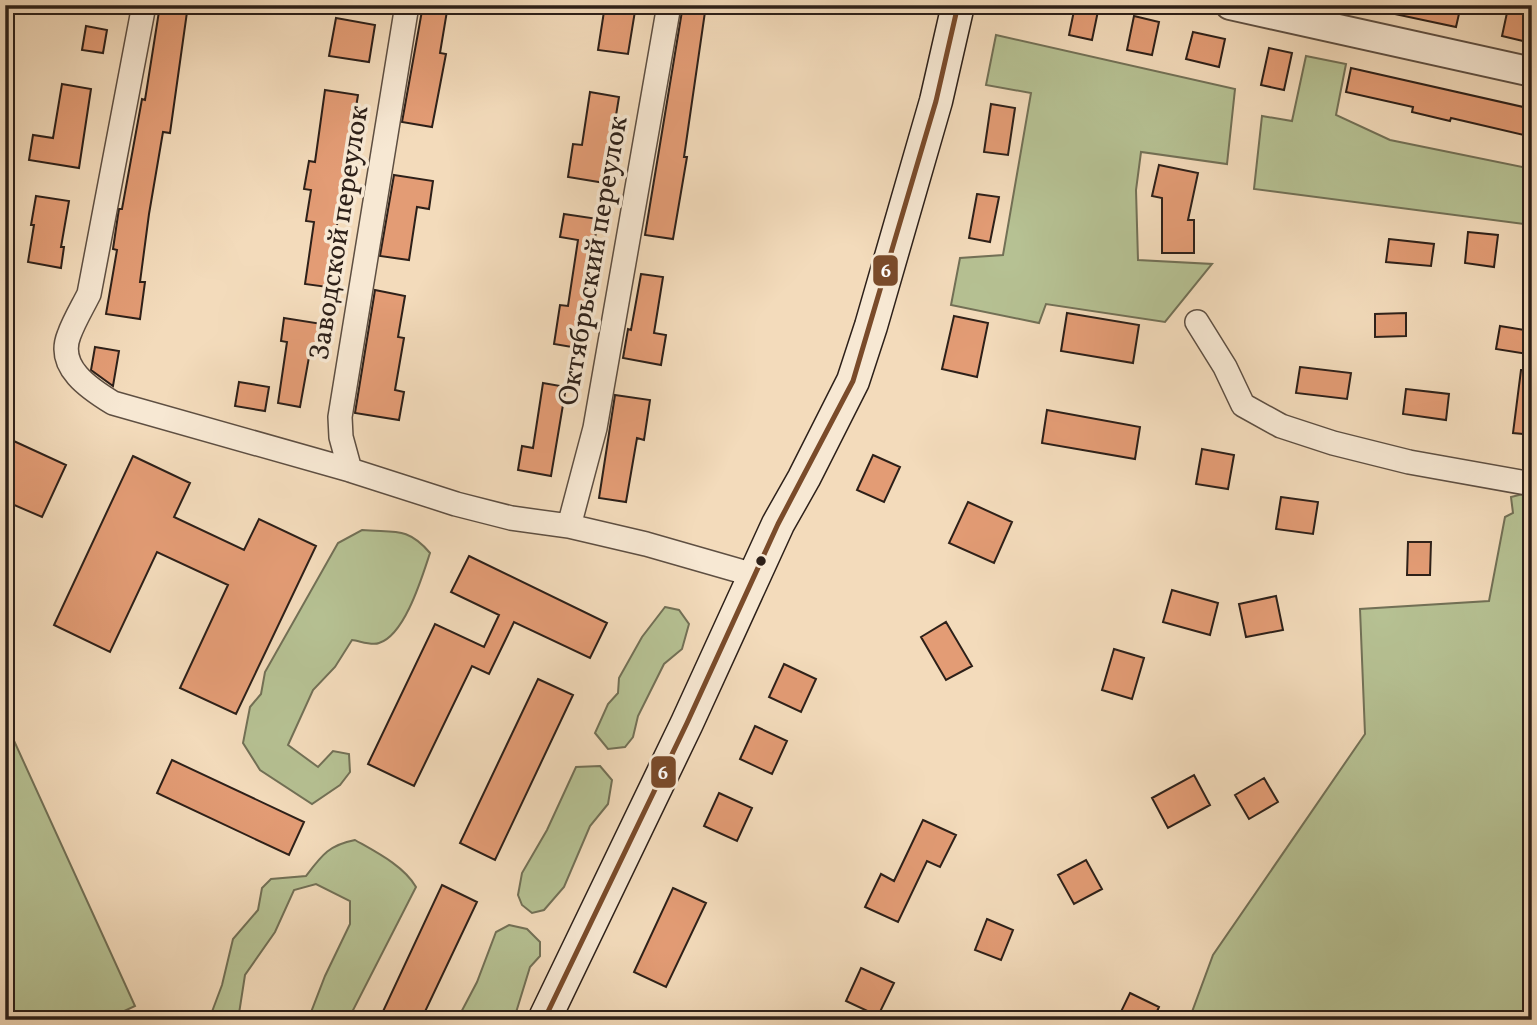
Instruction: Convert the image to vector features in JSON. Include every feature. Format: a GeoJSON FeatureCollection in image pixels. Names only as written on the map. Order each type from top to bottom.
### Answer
{"type":"FeatureCollection","features":[{"type":"Feature","properties":{"kind":"main road"},"geometry":{"type":"LineString","coordinates":[[544,1020],[681,736],[778,524],[852,382],[871,326],[936,101],[958,5]]}},
{"type":"Feature","properties":{"kind":"street"},"geometry":{"type":"LineString","coordinates":[[144,5],[89,294],[67,337],[67,356],[75,374],[88,388],[113,404],[350,470],[456,504],[511,518],[569,526],[646,544],[754,575]]}},
{"type":"Feature","properties":{"kind":"street","name":"Заводской переулок"},"geometry":{"type":"LineString","coordinates":[[350,470],[341,437],[340,417],[407,5]]}},
{"type":"Feature","properties":{"kind":"street","name":"Октябрьский переулок"},"geometry":{"type":"LineString","coordinates":[[569,526],[594,428],[669,5]]}},
{"type":"Feature","properties":{"kind":"street"},"geometry":{"type":"LineString","coordinates":[[1230,5],[1532,72]]}},
{"type":"Feature","properties":{"kind":"street"},"geometry":{"type":"LineString","coordinates":[[1197,322],[1225,368],[1243,405],[1281,426],[1333,443],[1409,462],[1532,484]]}},
{"type":"Feature","properties":{"kind":"green space"},"geometry":{"type":"Polygon","coordinates":[[[996,35],[1235,89],[1227,164],[1141,152],[1136,190],[1138,260],[1212,264],[1165,322],[1046,304],[1039,323],[951,305],[960,258],[1003,255],[1031,93],[986,85],[996,35]]]}},
{"type":"Feature","properties":{"kind":"green space"},"geometry":{"type":"Polygon","coordinates":[[[1306,56],[1346,64],[1336,115],[1390,140],[1532,169],[1532,225],[1254,189],[1262,116],[1292,121],[1306,56]]]}},
{"type":"Feature","properties":{"kind":"green space"},"geometry":{"type":"Polygon","coordinates":[[[1532,494],[1532,1020],[1189,1020],[1213,955],[1365,734],[1360,609],[1489,601],[1505,517],[1513,513],[1511,497],[1532,494]]]}},
{"type":"Feature","properties":{"kind":"green space"},"geometry":{"type":"Polygon","coordinates":[[[362,530],[399,532],[414,538],[430,553],[411,604],[397,629],[376,644],[352,640],[335,667],[313,690],[288,745],[318,767],[333,751],[349,754],[350,772],[340,785],[312,804],[260,770],[243,743],[250,707],[261,694],[265,672],[338,543],[362,530]]]}},
{"type":"Feature","properties":{"kind":"green space"},"geometry":{"type":"Polygon","coordinates":[[[665,607],[679,610],[689,624],[682,649],[664,664],[638,716],[633,737],[625,747],[608,749],[595,733],[608,704],[618,693],[619,678],[642,637],[665,607]]]}},
{"type":"Feature","properties":{"kind":"green space"},"geometry":{"type":"Polygon","coordinates":[[[5,721],[135,1006],[105,1020],[7,1020],[5,1017],[5,721]]]}},
{"type":"Feature","properties":{"kind":"green space"},"geometry":{"type":"Polygon","coordinates":[[[600,766],[612,780],[608,804],[590,826],[564,887],[544,910],[532,913],[522,905],[518,895],[522,873],[547,830],[576,767],[600,766]]]}},
{"type":"Feature","properties":{"kind":"green space"},"geometry":{"type":"Polygon","coordinates":[[[355,840],[397,866],[416,887],[348,1020],[308,1020],[350,924],[350,901],[316,884],[294,890],[275,932],[245,975],[238,1020],[212,1020],[210,1017],[222,985],[233,939],[258,910],[262,888],[271,879],[306,876],[327,852],[355,840]]]}},
{"type":"Feature","properties":{"kind":"green space"},"geometry":{"type":"Polygon","coordinates":[[[509,925],[527,929],[540,942],[540,956],[530,967],[514,1019],[457,1020],[477,982],[496,932],[509,925]]]}},
{"type":"Feature","properties":{"kind":"building"},"geometry":{"type":"Polygon","coordinates":[[[160,5],[188,5],[170,133],[163,132],[149,214],[140,282],[145,282],[140,319],[106,314],[117,250],[113,249],[119,209],[122,209],[142,99],[145,100],[160,5]]]}},
{"type":"Feature","properties":{"kind":"building"},"geometry":{"type":"Polygon","coordinates":[[[423,5],[448,5],[440,53],[446,54],[432,127],[402,122],[423,5]]]}},
{"type":"Feature","properties":{"kind":"building"},"geometry":{"type":"Polygon","coordinates":[[[605,5],[636,5],[628,54],[598,50],[605,5]]]}},
{"type":"Feature","properties":{"kind":"building"},"geometry":{"type":"Polygon","coordinates":[[[683,5],[706,5],[684,157],[687,157],[673,239],[645,235],[683,5]]]}},
{"type":"Feature","properties":{"kind":"building"},"geometry":{"type":"Polygon","coordinates":[[[1391,5],[1461,5],[1456,27],[1390,13],[1391,5]]]}},
{"type":"Feature","properties":{"kind":"building"},"geometry":{"type":"Polygon","coordinates":[[[1075,6],[1098,11],[1092,40],[1069,35],[1075,6]]]}},
{"type":"Feature","properties":{"kind":"building"},"geometry":{"type":"Polygon","coordinates":[[[1508,8],[1530,13],[1523,41],[1502,36],[1508,8]]]}},
{"type":"Feature","properties":{"kind":"building"},"geometry":{"type":"Polygon","coordinates":[[[1134,16],[1159,22],[1152,55],[1127,50],[1134,16]]]}},
{"type":"Feature","properties":{"kind":"building"},"geometry":{"type":"Polygon","coordinates":[[[336,18],[375,25],[369,62],[329,56],[336,18]]]}},
{"type":"Feature","properties":{"kind":"building"},"geometry":{"type":"Polygon","coordinates":[[[86,26],[107,30],[103,53],[82,50],[86,26]]]}},
{"type":"Feature","properties":{"kind":"building"},"geometry":{"type":"Polygon","coordinates":[[[1193,32],[1225,39],[1219,67],[1186,59],[1193,32]]]}},
{"type":"Feature","properties":{"kind":"building"},"geometry":{"type":"Polygon","coordinates":[[[1269,48],[1292,53],[1284,90],[1261,85],[1269,48]]]}},
{"type":"Feature","properties":{"kind":"building"},"geometry":{"type":"Polygon","coordinates":[[[1351,68],[1532,109],[1532,137],[1412,112],[1413,107],[1346,92],[1351,68]]]}},
{"type":"Feature","properties":{"kind":"building"},"geometry":{"type":"Polygon","coordinates":[[[62,84],[91,89],[79,168],[29,160],[33,135],[53,138],[62,84]]]}},
{"type":"Feature","properties":{"kind":"building"},"geometry":{"type":"Polygon","coordinates":[[[325,90],[358,95],[327,287],[305,284],[314,222],[306,221],[311,190],[304,189],[309,161],[315,162],[325,90]]]}},
{"type":"Feature","properties":{"kind":"building"},"geometry":{"type":"Polygon","coordinates":[[[590,92],[619,97],[605,183],[568,177],[573,144],[582,145],[590,92]]]}},
{"type":"Feature","properties":{"kind":"building"},"geometry":{"type":"Polygon","coordinates":[[[991,104],[1015,108],[1008,155],[984,152],[991,104]]]}},
{"type":"Feature","properties":{"kind":"building"},"geometry":{"type":"Polygon","coordinates":[[[1159,165],[1198,173],[1188,220],[1194,220],[1194,253],[1162,253],[1162,198],[1152,196],[1159,165]]]}},
{"type":"Feature","properties":{"kind":"building"},"geometry":{"type":"Polygon","coordinates":[[[394,175],[433,181],[429,209],[417,207],[409,260],[380,256],[394,175]]]}},
{"type":"Feature","properties":{"kind":"building"},"geometry":{"type":"Polygon","coordinates":[[[977,194],[999,197],[990,242],[969,238],[977,194]]]}},
{"type":"Feature","properties":{"kind":"building"},"geometry":{"type":"Polygon","coordinates":[[[36,196],[69,201],[61,247],[64,247],[61,268],[28,262],[36,196]]]}},
{"type":"Feature","properties":{"kind":"building"},"geometry":{"type":"Polygon","coordinates":[[[564,214],[598,219],[592,257],[596,258],[584,349],[554,344],[560,305],[568,306],[578,240],[560,237],[564,214]]]}},
{"type":"Feature","properties":{"kind":"building"},"geometry":{"type":"Polygon","coordinates":[[[1468,232],[1498,235],[1494,267],[1465,263],[1468,232]]]}},
{"type":"Feature","properties":{"kind":"building"},"geometry":{"type":"Polygon","coordinates":[[[1389,239],[1434,244],[1431,266],[1386,262],[1389,239]]]}},
{"type":"Feature","properties":{"kind":"building"},"geometry":{"type":"Polygon","coordinates":[[[641,274],[663,277],[654,333],[666,335],[661,365],[623,358],[641,274]]]}},
{"type":"Feature","properties":{"kind":"building"},"geometry":{"type":"Polygon","coordinates":[[[375,290],[405,296],[398,337],[404,338],[395,390],[404,392],[399,420],[355,413],[375,290]]]}},
{"type":"Feature","properties":{"kind":"building"},"geometry":{"type":"Polygon","coordinates":[[[1067,313],[1139,325],[1133,363],[1061,351],[1067,313]]]}},
{"type":"Feature","properties":{"kind":"building"},"geometry":{"type":"Polygon","coordinates":[[[1406,313],[1406,336],[1375,337],[1375,314],[1406,313]]]}},
{"type":"Feature","properties":{"kind":"building"},"geometry":{"type":"Polygon","coordinates":[[[954,316],[988,323],[977,377],[942,369],[954,316]]]}},
{"type":"Feature","properties":{"kind":"building"},"geometry":{"type":"Polygon","coordinates":[[[284,318],[322,324],[319,348],[311,346],[300,407],[278,403],[287,342],[281,341],[284,318]]]}},
{"type":"Feature","properties":{"kind":"building"},"geometry":{"type":"Polygon","coordinates":[[[1500,326],[1531,331],[1527,354],[1496,349],[1500,326]]]}},
{"type":"Feature","properties":{"kind":"building"},"geometry":{"type":"Polygon","coordinates":[[[95,347],[119,351],[113,386],[91,370],[95,347]]]}},
{"type":"Feature","properties":{"kind":"building"},"geometry":{"type":"Polygon","coordinates":[[[1300,367],[1351,373],[1347,399],[1296,393],[1300,367]]]}},
{"type":"Feature","properties":{"kind":"building"},"geometry":{"type":"Polygon","coordinates":[[[1521,370],[1532,370],[1532,435],[1513,433],[1521,370]]]}},
{"type":"Feature","properties":{"kind":"building"},"geometry":{"type":"Polygon","coordinates":[[[239,382],[269,387],[265,411],[235,406],[239,382]]]}},
{"type":"Feature","properties":{"kind":"building"},"geometry":{"type":"Polygon","coordinates":[[[543,383],[566,387],[551,476],[518,470],[522,446],[533,448],[543,383]]]}},
{"type":"Feature","properties":{"kind":"building"},"geometry":{"type":"Polygon","coordinates":[[[1406,389],[1449,394],[1446,420],[1403,414],[1406,389]]]}},
{"type":"Feature","properties":{"kind":"building"},"geometry":{"type":"Polygon","coordinates":[[[615,395],[650,400],[644,440],[637,438],[626,502],[599,498],[615,395]]]}},
{"type":"Feature","properties":{"kind":"building"},"geometry":{"type":"Polygon","coordinates":[[[1047,410],[1140,427],[1135,459],[1042,443],[1047,410]]]}},
{"type":"Feature","properties":{"kind":"building"},"geometry":{"type":"Polygon","coordinates":[[[5,437],[66,465],[42,517],[5,501],[5,437]]]}},
{"type":"Feature","properties":{"kind":"building"},"geometry":{"type":"Polygon","coordinates":[[[1202,449],[1234,455],[1228,489],[1196,484],[1202,449]]]}},
{"type":"Feature","properties":{"kind":"building"},"geometry":{"type":"Polygon","coordinates":[[[873,455],[900,467],[884,502],[857,490],[873,455]]]}},
{"type":"Feature","properties":{"kind":"building"},"geometry":{"type":"Polygon","coordinates":[[[133,456],[190,483],[174,517],[244,550],[259,519],[316,546],[236,714],[180,688],[228,585],[157,552],[110,652],[54,625],[133,456]]]}},
{"type":"Feature","properties":{"kind":"building"},"geometry":{"type":"Polygon","coordinates":[[[1281,497],[1318,502],[1313,534],[1276,529],[1281,497]]]}},
{"type":"Feature","properties":{"kind":"building"},"geometry":{"type":"Polygon","coordinates":[[[968,502],[1012,522],[994,563],[949,543],[968,502]]]}},
{"type":"Feature","properties":{"kind":"building"},"geometry":{"type":"Polygon","coordinates":[[[1408,542],[1431,542],[1430,575],[1407,575],[1408,542]]]}},
{"type":"Feature","properties":{"kind":"building"},"geometry":{"type":"Polygon","coordinates":[[[469,556],[607,623],[590,658],[514,622],[489,674],[472,666],[414,786],[368,764],[435,624],[484,647],[499,615],[451,592],[469,556]]]}},
{"type":"Feature","properties":{"kind":"building"},"geometry":{"type":"Polygon","coordinates":[[[1172,590],[1218,603],[1210,635],[1163,622],[1172,590]]]}},
{"type":"Feature","properties":{"kind":"building"},"geometry":{"type":"Polygon","coordinates":[[[1276,596],[1283,630],[1246,637],[1239,604],[1276,596]]]}},
{"type":"Feature","properties":{"kind":"building"},"geometry":{"type":"Polygon","coordinates":[[[946,622],[972,666],[946,680],[921,637],[946,622]]]}},
{"type":"Feature","properties":{"kind":"building"},"geometry":{"type":"Polygon","coordinates":[[[1114,649],[1144,658],[1132,699],[1102,690],[1114,649]]]}},
{"type":"Feature","properties":{"kind":"building"},"geometry":{"type":"Polygon","coordinates":[[[784,664],[816,679],[801,712],[769,697],[784,664]]]}},
{"type":"Feature","properties":{"kind":"building"},"geometry":{"type":"Polygon","coordinates":[[[538,679],[573,695],[495,860],[460,843],[538,679]]]}},
{"type":"Feature","properties":{"kind":"building"},"geometry":{"type":"Polygon","coordinates":[[[755,726],[787,741],[772,774],[740,759],[755,726]]]}},
{"type":"Feature","properties":{"kind":"building"},"geometry":{"type":"Polygon","coordinates":[[[172,760],[304,822],[289,855],[157,793],[172,760]]]}},
{"type":"Feature","properties":{"kind":"building"},"geometry":{"type":"Polygon","coordinates":[[[1194,775],[1210,805],[1168,828],[1152,798],[1194,775]]]}},
{"type":"Feature","properties":{"kind":"building"},"geometry":{"type":"Polygon","coordinates":[[[1264,778],[1278,802],[1249,819],[1235,795],[1264,778]]]}},
{"type":"Feature","properties":{"kind":"building"},"geometry":{"type":"Polygon","coordinates":[[[719,793],[752,808],[737,841],[704,826],[719,793]]]}},
{"type":"Feature","properties":{"kind":"building"},"geometry":{"type":"Polygon","coordinates":[[[923,820],[956,835],[940,867],[927,861],[898,922],[865,907],[881,874],[894,881],[923,820]]]}},
{"type":"Feature","properties":{"kind":"building"},"geometry":{"type":"Polygon","coordinates":[[[1086,860],[1102,889],[1074,904],[1058,875],[1086,860]]]}},
{"type":"Feature","properties":{"kind":"building"},"geometry":{"type":"Polygon","coordinates":[[[442,885],[477,902],[421,1020],[379,1020],[442,885]]]}},
{"type":"Feature","properties":{"kind":"building"},"geometry":{"type":"Polygon","coordinates":[[[673,888],[706,903],[666,987],[634,972],[673,888]]]}},
{"type":"Feature","properties":{"kind":"building"},"geometry":{"type":"Polygon","coordinates":[[[987,919],[1013,930],[1001,960],[975,950],[987,919]]]}},
{"type":"Feature","properties":{"kind":"building"},"geometry":{"type":"Polygon","coordinates":[[[861,968],[894,983],[878,1016],[846,1001],[861,968]]]}},
{"type":"Feature","properties":{"kind":"building"},"geometry":{"type":"Polygon","coordinates":[[[1130,993],[1159,1007],[1153,1020],[1117,1020],[1130,993]]]}},
{"type":"Feature","properties":{"kind":"transit line","name":"6"},"geometry":{"type":"LineString","coordinates":[[544,1020],[687,723],[778,524],[853,381],[936,101],[958,5]]}}]}
